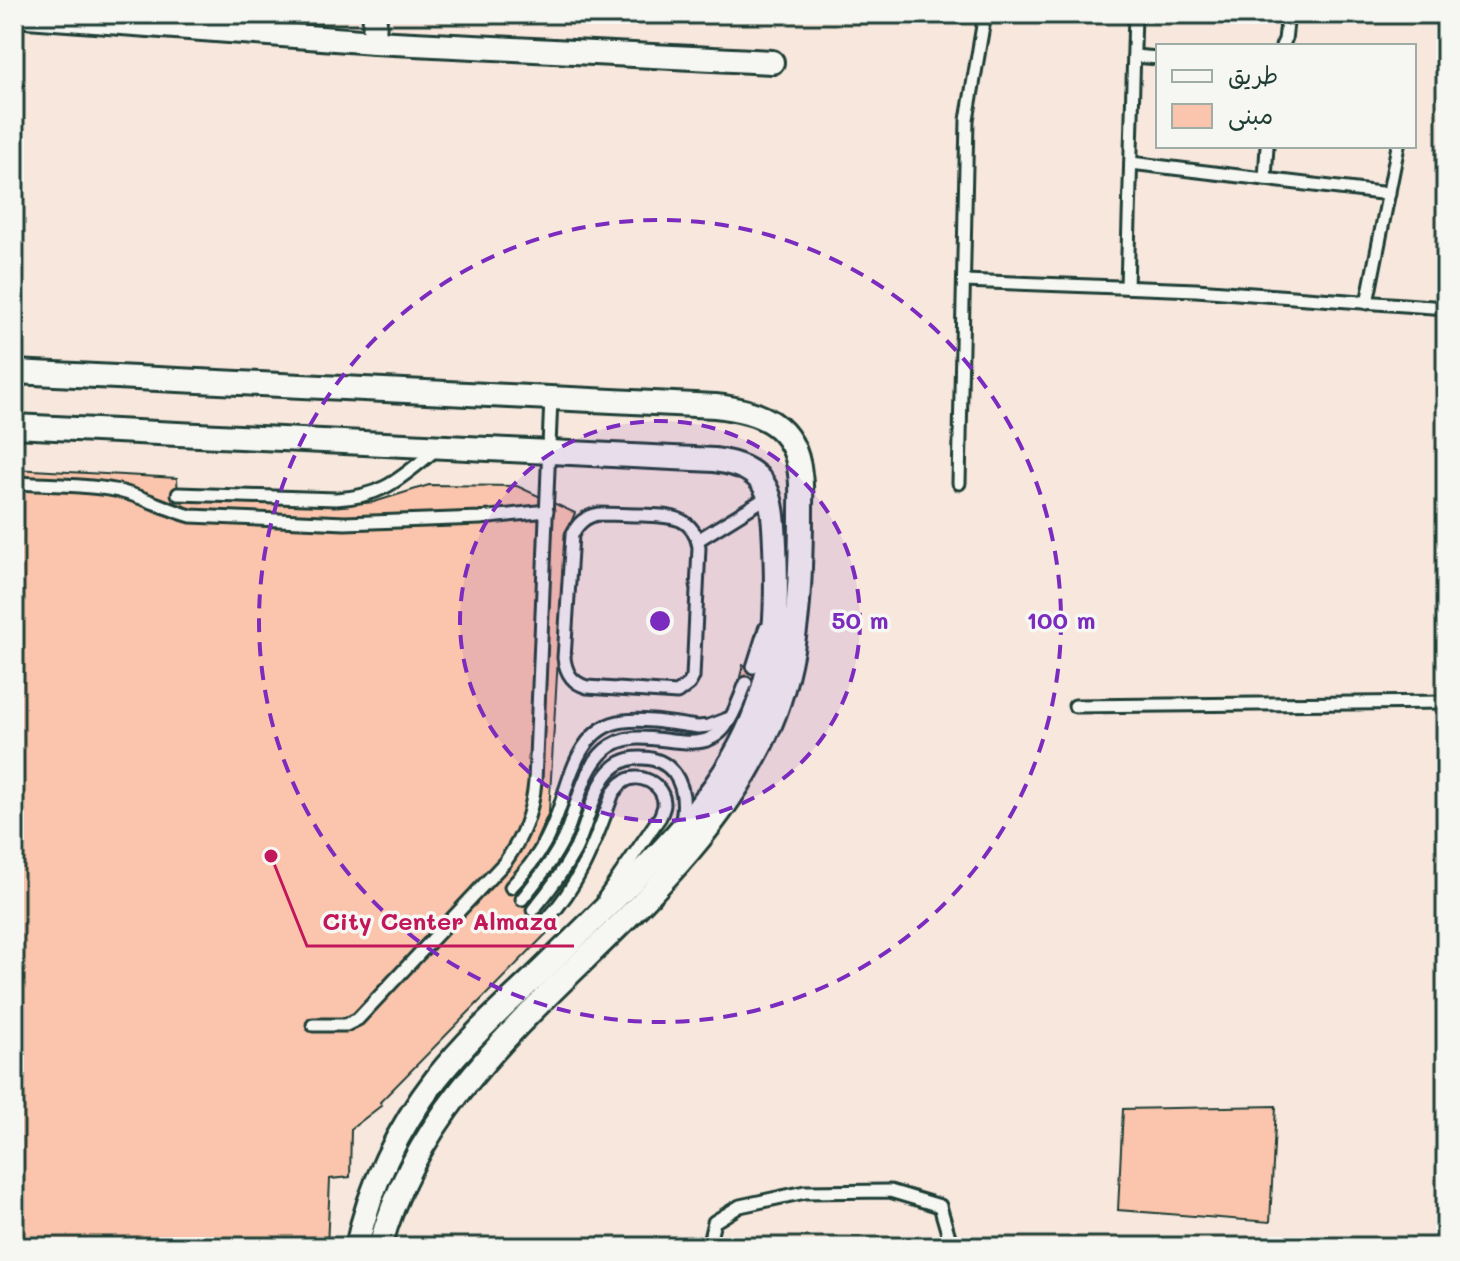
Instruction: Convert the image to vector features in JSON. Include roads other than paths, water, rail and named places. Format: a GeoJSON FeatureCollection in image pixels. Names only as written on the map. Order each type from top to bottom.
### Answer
{"type":"FeatureCollection","features":[{"type":"Feature","properties":{"kind":"street"},"geometry":{"type":"LineString","coordinates":[[374,42],[375,14]]}},
{"type":"Feature","properties":{"kind":"street"},"geometry":{"type":"LineString","coordinates":[[14,15],[374,42],[772,62]]}},
{"type":"Feature","properties":{"kind":"street"},"geometry":{"type":"LineString","coordinates":[[14,372],[729,407],[759,414],[775,424],[788,438],[797,456],[801,475],[801,569],[793,648],[784,685],[755,757],[728,801],[651,893],[474,1072],[413,1160],[380,1247]]}},
{"type":"Feature","properties":{"kind":"street"},"geometry":{"type":"LineString","coordinates":[[14,426],[714,460],[735,462],[753,471],[769,496],[774,521],[776,573],[774,630],[763,691],[739,747],[679,833],[589,926],[475,1034],[434,1081],[383,1169],[357,1242]]}},
{"type":"Feature","properties":{"kind":"lane"},"geometry":{"type":"LineString","coordinates":[[959,483],[967,120],[985,14]]}},
{"type":"Feature","properties":{"kind":"lane"},"geometry":{"type":"LineString","coordinates":[[1127,287],[1135,14]]}},
{"type":"Feature","properties":{"kind":"lane"},"geometry":{"type":"LineString","coordinates":[[1283,44],[1288,14]]}},
{"type":"Feature","properties":{"kind":"lane"},"geometry":{"type":"LineString","coordinates":[[1134,56],[1156,58]]}},
{"type":"Feature","properties":{"kind":"lane"},"geometry":{"type":"LineString","coordinates":[[1265,179],[1267,148]]}},
{"type":"Feature","properties":{"kind":"lane"},"geometry":{"type":"LineString","coordinates":[[1367,303],[1398,148]]}},
{"type":"Feature","properties":{"kind":"lane"},"geometry":{"type":"LineString","coordinates":[[1131,163],[1389,194]]}},
{"type":"Feature","properties":{"kind":"lane"},"geometry":{"type":"LineString","coordinates":[[964,281],[1196,290],[1446,308]]}},
{"type":"Feature","properties":{"kind":"lane"},"geometry":{"type":"LineString","coordinates":[[313,1025],[346,1025],[358,1019],[494,874],[523,834],[535,782],[551,398]]}},
{"type":"Feature","properties":{"kind":"lane"},"geometry":{"type":"LineString","coordinates":[[178,494],[354,498],[389,486],[441,446]]}},
{"type":"Feature","properties":{"kind":"lane"},"geometry":{"type":"LineString","coordinates":[[14,483],[112,489],[191,516],[359,523],[480,518],[547,511]]}},
{"type":"Feature","properties":{"kind":"lane"},"geometry":{"type":"LineString","coordinates":[[698,540],[769,496]]}},
{"type":"Feature","properties":{"kind":"lane"},"geometry":{"type":"LineString","coordinates":[[598,514],[671,517],[688,524],[698,540],[694,669],[689,684],[677,693],[669,693],[587,687],[573,680],[564,658],[571,545],[577,526],[598,514]]}},
{"type":"Feature","properties":{"kind":"lane"},"geometry":{"type":"LineString","coordinates":[[753,667],[768,616],[776,573]]}},
{"type":"Feature","properties":{"kind":"lane"},"geometry":{"type":"LineString","coordinates":[[522,899],[555,855],[588,773],[605,749],[629,738],[691,743],[714,737],[731,718],[746,683]]}},
{"type":"Feature","properties":{"kind":"lane"},"geometry":{"type":"LineString","coordinates":[[1075,706],[1446,702]]}},
{"type":"Feature","properties":{"kind":"lane"},"geometry":{"type":"LineString","coordinates":[[511,887],[526,871],[548,837],[578,758],[585,743],[596,732],[625,720],[698,727],[731,718]]}},
{"type":"Feature","properties":{"kind":"lane"},"geometry":{"type":"LineString","coordinates":[[533,910],[557,880],[577,847],[605,775],[626,760],[640,757],[653,759],[675,774],[682,787],[684,802],[679,833]]}},
{"type":"Feature","properties":{"kind":"lane"},"geometry":{"type":"LineString","coordinates":[[545,922],[566,897],[583,869],[613,793],[621,783],[632,778],[644,778],[655,784],[662,794],[664,806],[660,817],[612,885],[589,926]]}},
{"type":"Feature","properties":{"kind":"lane"},"geometry":{"type":"LineString","coordinates":[[708,1247],[714,1222],[740,1206],[805,1192],[890,1191],[940,1206],[952,1247]]}},
{"type":"Feature","properties":{"kind":"place","name":"City Center Almaza"},"geometry":{"type":"Point","coordinates":[271,856]}}]}
